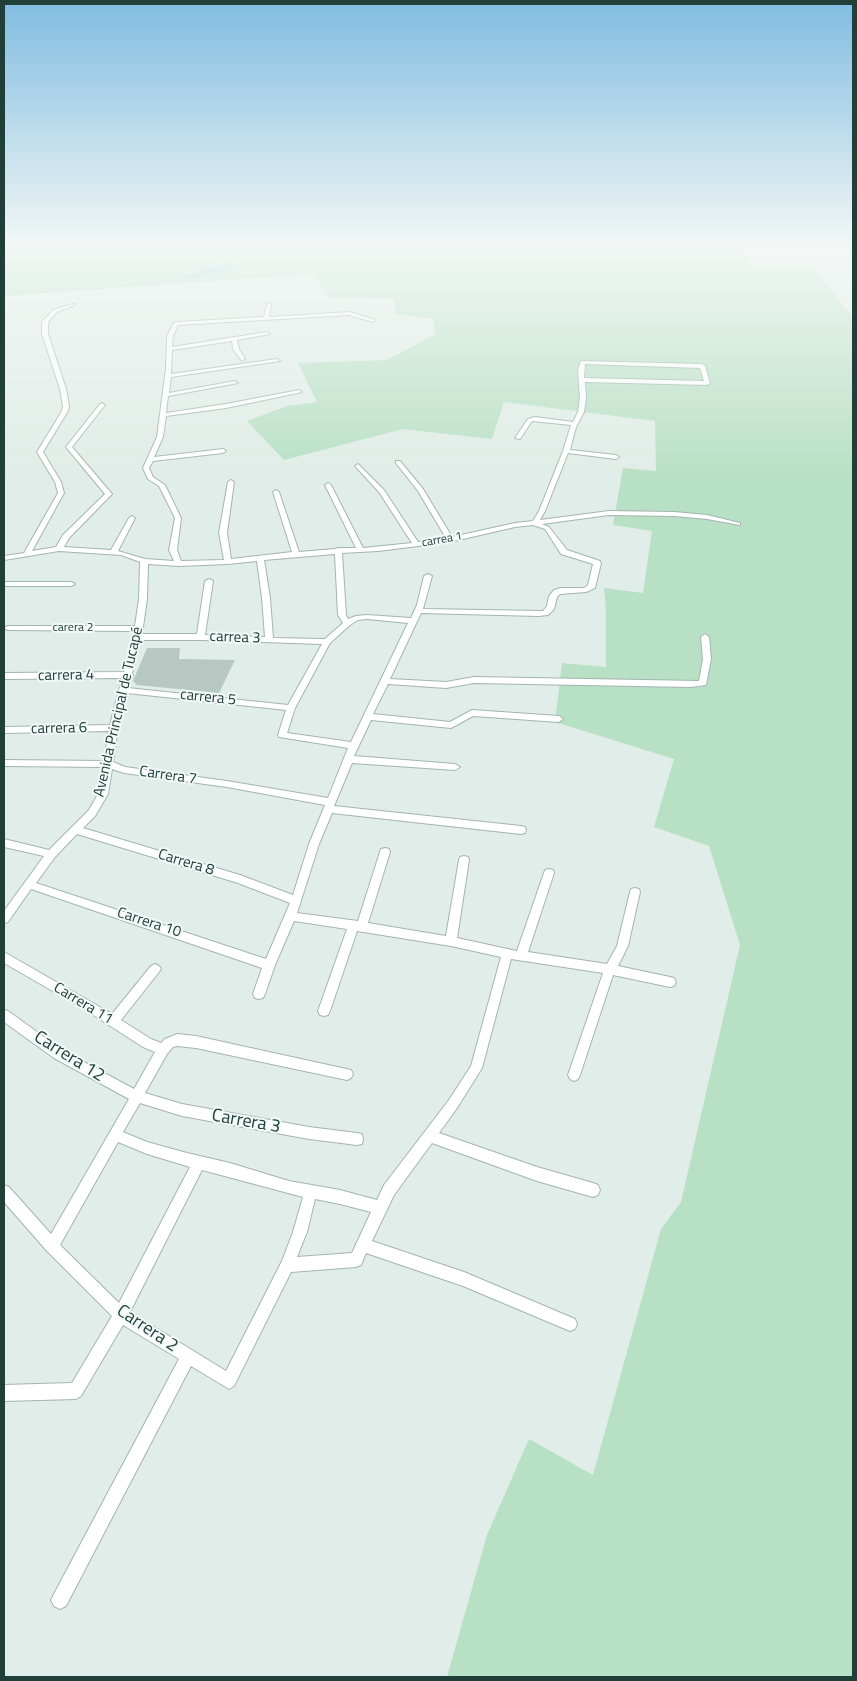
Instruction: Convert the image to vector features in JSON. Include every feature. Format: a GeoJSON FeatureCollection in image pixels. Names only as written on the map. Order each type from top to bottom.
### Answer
{"type":"FeatureCollection","features":[{"type":"Feature","properties":{"kind":"street"},"geometry":{"type":"LineString","coordinates":[[26,555],[61,493],[58,482],[40,452],[66,411],[63,389],[45,334],[45,322]]}},
{"type":"Feature","properties":{"kind":"street"},"geometry":{"type":"LineString","coordinates":[[179,564],[174,550],[178,518],[162,486],[150,478],[146,468],[160,436],[168,376],[170,336],[176,324],[188,322]]}},
{"type":"Feature","properties":{"kind":"street"},"geometry":{"type":"LineString","coordinates":[[197,328],[199,322]]}},
{"type":"Feature","properties":{"kind":"street"},"geometry":{"type":"LineString","coordinates":[[169,349],[267,334]]}},
{"type":"Feature","properties":{"kind":"street"},"geometry":{"type":"LineString","coordinates":[[234,339],[236,349],[242,359]]}},
{"type":"Feature","properties":{"kind":"street"},"geometry":{"type":"LineString","coordinates":[[168,376],[277,361]]}},
{"type":"Feature","properties":{"kind":"street"},"geometry":{"type":"LineString","coordinates":[[418,611],[539,614],[545,613],[551,608],[553,596],[557,592],[561,590],[586,590],[592,586],[596,563],[564,552],[547,528],[535,523],[542,511],[566,451],[574,424],[581,412],[581,370],[583,362],[702,366],[707,383],[582,380]]}},
{"type":"Feature","properties":{"kind":"street"},"geometry":{"type":"LineString","coordinates":[[165,396],[235,383]]}},
{"type":"Feature","properties":{"kind":"street"},"geometry":{"type":"LineString","coordinates":[[162,415],[226,406],[299,392]]}},
{"type":"Feature","properties":{"kind":"street"},"geometry":{"type":"LineString","coordinates":[[59,549],[66,537],[109,494],[69,447],[102,405]]}},
{"type":"Feature","properties":{"kind":"street"},"geometry":{"type":"LineString","coordinates":[[518,438],[530,420],[536,419],[574,424]]}},
{"type":"Feature","properties":{"kind":"street"},"geometry":{"type":"LineString","coordinates":[[150,459],[223,451]]}},
{"type":"Feature","properties":{"kind":"street"},"geometry":{"type":"LineString","coordinates":[[566,451],[616,457]]}},
{"type":"Feature","properties":{"kind":"street"},"geometry":{"type":"LineString","coordinates":[[398,462],[421,490],[450,540]]}},
{"type":"Feature","properties":{"kind":"street"},"geometry":{"type":"LineString","coordinates":[[358,466],[382,490],[416,544]]}},
{"type":"Feature","properties":{"kind":"street"},"geometry":{"type":"LineString","coordinates":[[228,562],[223,533],[231,482]]}},
{"type":"Feature","properties":{"kind":"street"},"geometry":{"type":"LineString","coordinates":[[328,485],[360,550]]}},
{"type":"Feature","properties":{"kind":"street"},"geometry":{"type":"LineString","coordinates":[[276,492],[296,554]]}},
{"type":"Feature","properties":{"kind":"street","name":"carrea 1"},"geometry":{"type":"LineString","coordinates":[[4,558],[59,549],[114,552],[144,561],[179,564],[228,562],[450,540],[515,526],[609,513],[674,514],[707,517],[738,524]]}},
{"type":"Feature","properties":{"kind":"street"},"geometry":{"type":"LineString","coordinates":[[114,552],[132,518]]}},
{"type":"Feature","properties":{"kind":"street"},"geometry":{"type":"LineString","coordinates":[[338,550],[342,615],[347,624]]}},
{"type":"Feature","properties":{"kind":"street"},"geometry":{"type":"LineString","coordinates":[[260,558],[266,598],[269,640]]}},
{"type":"Feature","properties":{"kind":"street","name":"Avenida Principal de Tucapé"},"geometry":{"type":"LineString","coordinates":[[4,919],[51,854],[92,813],[103,794],[114,728],[138,633],[143,599],[144,561]]}},
{"type":"Feature","properties":{"kind":"street"},"geometry":{"type":"LineString","coordinates":[[259,994],[269,965],[291,916],[314,844],[354,746],[418,611],[428,576]]}},
{"type":"Feature","properties":{"kind":"street"},"geometry":{"type":"LineString","coordinates":[[201,637],[209,581]]}},
{"type":"Feature","properties":{"kind":"street"},"geometry":{"type":"LineString","coordinates":[[4,584],[71,584]]}},
{"type":"Feature","properties":{"kind":"street"},"geometry":{"type":"LineString","coordinates":[[354,746],[282,735],[291,708],[327,642],[347,624],[356,618],[367,617],[413,621]]}},
{"type":"Feature","properties":{"kind":"street","name":"carera 2"},"geometry":{"type":"LineString","coordinates":[[8,628],[201,637]]}},
{"type":"Feature","properties":{"kind":"street","name":"carrea 3"},"geometry":{"type":"LineString","coordinates":[[201,637],[327,642]]}},
{"type":"Feature","properties":{"kind":"street"},"geometry":{"type":"LineString","coordinates":[[385,681],[446,685],[474,680],[703,683],[707,659],[705,637]]}},
{"type":"Feature","properties":{"kind":"street","name":"carrera 4"},"geometry":{"type":"LineString","coordinates":[[4,676],[128,675]]}},
{"type":"Feature","properties":{"kind":"street","name":"carrera 5"},"geometry":{"type":"LineString","coordinates":[[124,690],[206,697],[291,708]]}},
{"type":"Feature","properties":{"kind":"street"},"geometry":{"type":"LineString","coordinates":[[368,717],[452,725],[472,713],[559,719]]}},
{"type":"Feature","properties":{"kind":"street","name":"carrera 6"},"geometry":{"type":"LineString","coordinates":[[4,730],[114,728]]}},
{"type":"Feature","properties":{"kind":"street"},"geometry":{"type":"LineString","coordinates":[[349,758],[454,767]]}},
{"type":"Feature","properties":{"kind":"street","name":"Carrera 7"},"geometry":{"type":"LineString","coordinates":[[4,763],[109,764],[124,770],[227,784],[330,805],[521,830]]}},
{"type":"Feature","properties":{"kind":"street","name":"Carrera 8"},"geometry":{"type":"LineString","coordinates":[[76,830],[240,879],[295,900]]}},
{"type":"Feature","properties":{"kind":"street"},"geometry":{"type":"LineString","coordinates":[[4,843],[51,854]]}},
{"type":"Feature","properties":{"kind":"street"},"geometry":{"type":"LineString","coordinates":[[324,1011],[385,852]]}},
{"type":"Feature","properties":{"kind":"street"},"geometry":{"type":"LineString","coordinates":[[451,941],[464,860]]}},
{"type":"Feature","properties":{"kind":"street"},"geometry":{"type":"LineString","coordinates":[[521,956],[549,873]]}},
{"type":"Feature","properties":{"kind":"street","name":"Carrera 10"},"geometry":{"type":"LineString","coordinates":[[28,884],[269,965]]}},
{"type":"Feature","properties":{"kind":"street"},"geometry":{"type":"LineString","coordinates":[[574,1075],[610,969],[622,946],[635,892]]}},
{"type":"Feature","properties":{"kind":"street"},"geometry":{"type":"LineString","coordinates":[[291,916],[451,941],[507,954],[610,969],[670,982]]}},
{"type":"Feature","properties":{"kind":"street"},"geometry":{"type":"LineString","coordinates":[[311,1192],[302,1225],[287,1265],[356,1260],[389,1190],[453,1104],[476,1068],[507,954]]}},
{"type":"Feature","properties":{"kind":"street","name":"Carrera 11"},"geometry":{"type":"LineString","coordinates":[[4,957],[147,1043],[162,1050]]}},
{"type":"Feature","properties":{"kind":"street"},"geometry":{"type":"LineString","coordinates":[[113,1022],[155,970]]}},
{"type":"Feature","properties":{"kind":"street","name":"Carrera 12"},"geometry":{"type":"LineString","coordinates":[[4,1015],[58,1054],[136,1096]]}},
{"type":"Feature","properties":{"kind":"street"},"geometry":{"type":"LineString","coordinates":[[52,1246],[162,1050],[177,1040],[196,1042],[346,1074]]}},
{"type":"Feature","properties":{"kind":"street","name":"Carrera 3"},"geometry":{"type":"LineString","coordinates":[[136,1096],[182,1110],[309,1133],[357,1139]]}},
{"type":"Feature","properties":{"kind":"street"},"geometry":{"type":"LineString","coordinates":[[115,1135],[148,1148],[289,1188],[340,1197],[380,1208]]}},
{"type":"Feature","properties":{"kind":"street"},"geometry":{"type":"LineString","coordinates":[[430,1136],[537,1174],[593,1190]]}},
{"type":"Feature","properties":{"kind":"street"},"geometry":{"type":"LineString","coordinates":[[4,1393],[76,1391],[121,1315],[199,1163]]}},
{"type":"Feature","properties":{"kind":"street","name":"Carrera 2"},"geometry":{"type":"LineString","coordinates":[[4,1192],[52,1246],[121,1315],[229,1381],[287,1265]]}},
{"type":"Feature","properties":{"kind":"street"},"geometry":{"type":"LineString","coordinates":[[362,1245],[464,1279],[570,1324]]}},
{"type":"Feature","properties":{"kind":"street"},"geometry":{"type":"LineString","coordinates":[[60,1600],[188,1356]]}},
{"type":"Feature","properties":{"kind":"green space"},"geometry":{"type":"Polygon","coordinates":[[[434,322],[853,322],[853,1677],[447,1677],[487,1535],[529,1439],[593,1475],[661,1229],[681,1202],[740,945],[709,846],[654,827],[674,759],[555,722],[562,663],[606,667],[604,588],[643,593],[652,531],[613,525],[623,468],[656,471],[655,421],[504,402],[492,439],[403,429],[284,460],[247,421],[287,406],[317,402],[298,363],[387,360],[436,334],[434,322]]]}},
{"type":"Feature","properties":{"kind":"building"},"geometry":{"type":"Polygon","coordinates":[[[147,648],[180,648],[179,659],[235,660],[219,693],[137,685],[133,681],[147,648]]]}}]}
